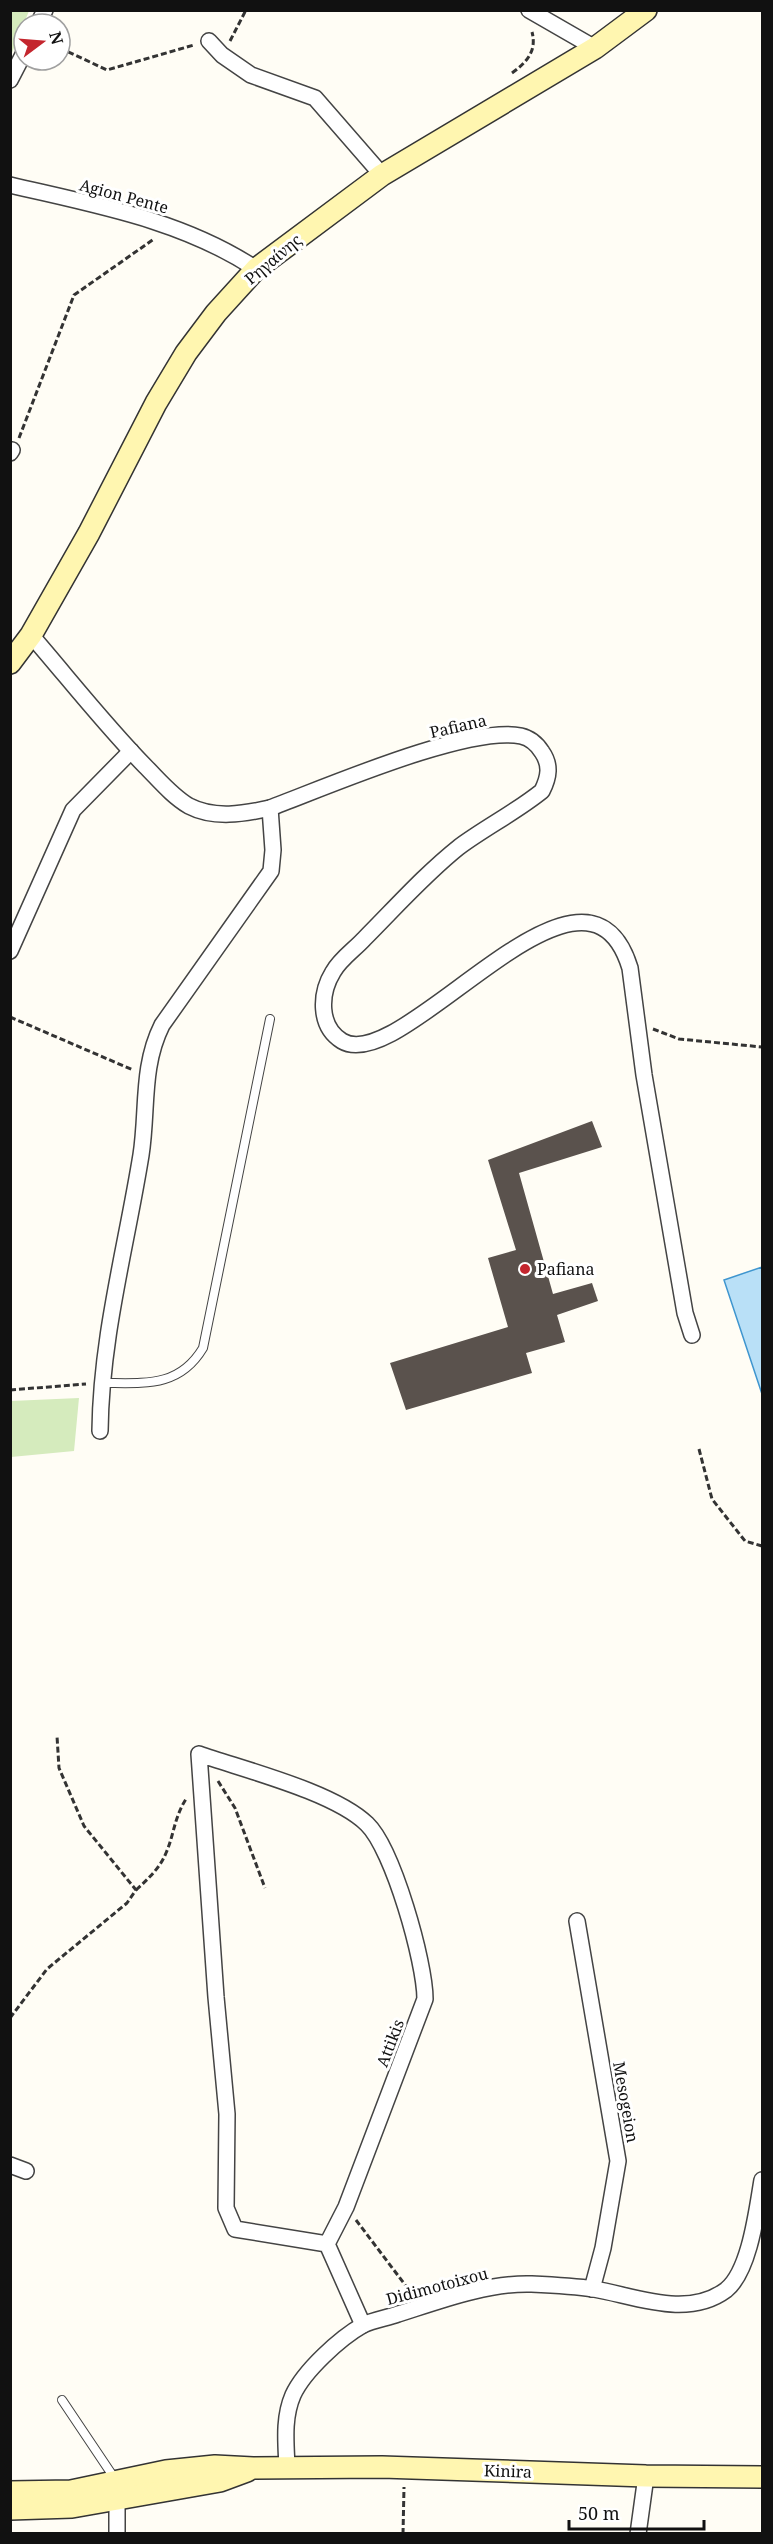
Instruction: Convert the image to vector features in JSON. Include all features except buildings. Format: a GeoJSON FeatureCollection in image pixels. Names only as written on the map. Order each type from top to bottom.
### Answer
{"type":"FeatureCollection","features":[{"type":"Feature","properties":{"kind":"street"},"geometry":{"type":"LineString","coordinates":[[529,10],[596,48]]}},
{"type":"Feature","properties":{"kind":"street","name":"Ρηγαίνης"},"geometry":{"type":"LineString","coordinates":[[10,663],[31,636],[89,533],[156,403],[186,353],[216,313],[256,269],[382,175],[596,48],[646,10]]}},
{"type":"Feature","properties":{"kind":"street"},"geometry":{"type":"LineString","coordinates":[[209,41],[222,56],[251,75],[315,98],[382,175]]}},
{"type":"Feature","properties":{"kind":"street","name":"Agion Pente"},"geometry":{"type":"LineString","coordinates":[[10,185],[141,216],[228,250],[256,269]]}},
{"type":"Feature","properties":{"kind":"street","name":"Pafiana"},"geometry":{"type":"LineString","coordinates":[[31,636],[131,751],[172,793],[190,806],[226,814],[248,813],[270,808],[404,758],[482,736],[502,735],[531,740],[547,758],[548,780],[542,790],[459,848],[333,970],[325,989],[322,1013],[330,1028],[342,1041],[357,1044],[378,1040],[406,1026],[482,969],[549,931],[575,923],[589,924],[604,930],[625,952],[630,968],[683,1302],[692,1335]]}},
{"type":"Feature","properties":{"kind":"street"},"geometry":{"type":"LineString","coordinates":[[10,951],[73,810],[131,751]]}},
{"type":"Feature","properties":{"kind":"street"},"geometry":{"type":"LineString","coordinates":[[100,1431],[100,1383],[115,1284],[143,1141],[146,1076],[152,1045],[162,1025],[271,871],[273,850],[270,808]]}},
{"type":"Feature","properties":{"kind":"street","name":"Attikis"},"geometry":{"type":"LineString","coordinates":[[200,1754],[315,1795],[351,1812],[376,1834],[404,1901],[425,1974],[425,1999],[346,2207],[327,2244],[235,2229],[226,2208],[226,2114],[200,1754]]}},
{"type":"Feature","properties":{"kind":"street","name":"Mesogeion"},"geometry":{"type":"LineString","coordinates":[[577,1921],[618,2161],[603,2248],[592,2289]]}},
{"type":"Feature","properties":{"kind":"street"},"geometry":{"type":"LineString","coordinates":[[10,2165],[26,2171]]}},
{"type":"Feature","properties":{"kind":"street","name":"Didimotoixou"},"geometry":{"type":"LineString","coordinates":[[287,2467],[286,2418],[294,2394],[325,2355],[363,2325],[422,2306],[484,2290],[527,2284],[592,2289],[665,2304],[688,2303],[725,2291],[738,2275],[746,2254],[762,2180]]}},
{"type":"Feature","properties":{"kind":"street"},"geometry":{"type":"LineString","coordinates":[[327,2244],[363,2325]]}},
{"type":"Feature","properties":{"kind":"street","name":"Kinira"},"geometry":{"type":"LineString","coordinates":[[10,2509],[65,2507],[117,2490],[215,2466],[405,2468],[646,2476],[762,2477]]}},
{"type":"Feature","properties":{"kind":"street"},"geometry":{"type":"LineString","coordinates":[[638,2534],[646,2476]]}},
{"type":"Feature","properties":{"kind":"street"},"geometry":{"type":"LineString","coordinates":[[117,2490],[117,2534]]}},
{"type":"Feature","properties":{"kind":"street","name":"Kinira"},"geometry":{"type":"LineString","coordinates":[[10,2492],[117,2490]]}},
{"type":"Feature","properties":{"kind":"lane"},"geometry":{"type":"LineString","coordinates":[[100,1383],[141,1383],[184,1372],[203,1348],[270,1019]]}},
{"type":"Feature","properties":{"kind":"lane"},"geometry":{"type":"LineString","coordinates":[[63,2400],[117,2490]]}},
{"type":"Feature","properties":{"kind":"path"},"geometry":{"type":"LineString","coordinates":[[222,56],[246,10]]}},
{"type":"Feature","properties":{"kind":"path"},"geometry":{"type":"LineString","coordinates":[[525,63],[533,50],[533,34],[530,26]]}},
{"type":"Feature","properties":{"kind":"path"},"geometry":{"type":"LineString","coordinates":[[72,54],[107,70],[209,41]]}},
{"type":"Feature","properties":{"kind":"path"},"geometry":{"type":"LineString","coordinates":[[11,452],[26,423],[74,295],[171,227]]}},
{"type":"Feature","properties":{"kind":"path"},"geometry":{"type":"LineString","coordinates":[[10,1017],[146,1076]]}},
{"type":"Feature","properties":{"kind":"path"},"geometry":{"type":"LineString","coordinates":[[637,1023],[680,1039],[762,1047]]}},
{"type":"Feature","properties":{"kind":"path"},"geometry":{"type":"LineString","coordinates":[[10,1390],[100,1383]]}},
{"type":"Feature","properties":{"kind":"path"},"geometry":{"type":"LineString","coordinates":[[699,1449],[712,1499],[745,1541],[762,1546]]}},
{"type":"Feature","properties":{"kind":"path"},"geometry":{"type":"LineString","coordinates":[[10,2018],[47,1969],[127,1903],[136,1890],[84,1826],[58,1768],[57,1736]]}},
{"type":"Feature","properties":{"kind":"path"},"geometry":{"type":"LineString","coordinates":[[346,2207],[422,2306]]}},
{"type":"Feature","properties":{"kind":"path"},"geometry":{"type":"LineString","coordinates":[[403,2534],[405,2468]]}},
{"type":"Feature","properties":{"kind":"green space"},"geometry":{"type":"Polygon","coordinates":[[[10,11],[29,11],[12,12],[11,55],[10,11]]]}},
{"type":"Feature","properties":{"kind":"green space"},"geometry":{"type":"Polygon","coordinates":[[[79,1398],[74,1451],[11,1457],[11,1401],[79,1398]]]}},
{"type":"Feature","properties":{"kind":"water"},"geometry":{"type":"Polygon","coordinates":[[[762,1267],[762,1394],[724,1280],[762,1267]]]}},
{"type":"Feature","properties":{"kind":"place","name":"Pafiana"},"geometry":{"type":"Point","coordinates":[525,1269]}}]}
